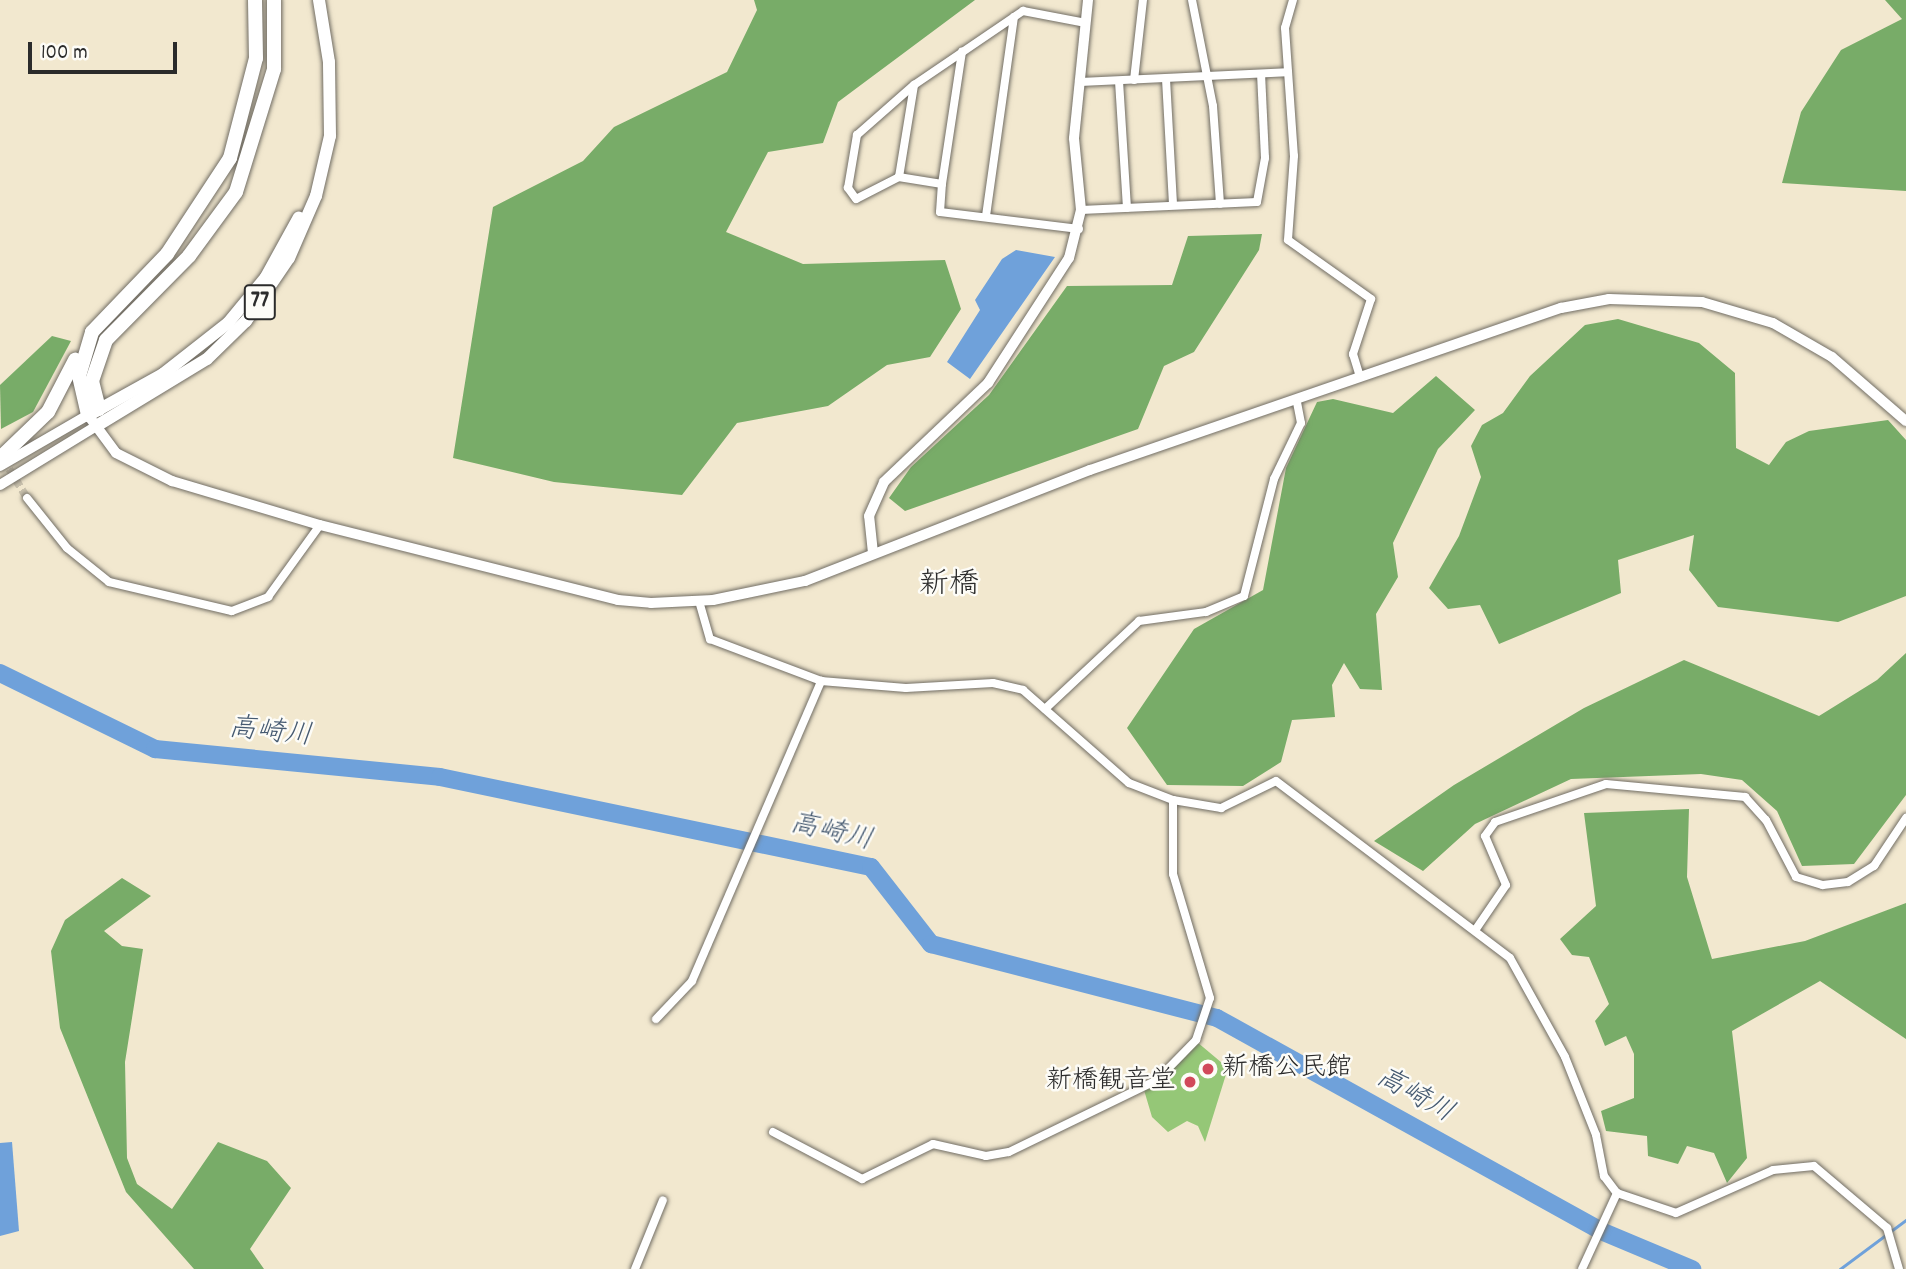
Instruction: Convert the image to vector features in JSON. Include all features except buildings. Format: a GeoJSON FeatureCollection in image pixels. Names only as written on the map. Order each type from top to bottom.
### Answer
{"type":"FeatureCollection","features":[{"type":"Feature","properties":{"kind":"highway"},"geometry":{"type":"LineString","coordinates":[[0,458],[48,412],[92,332],[167,254],[220,181],[252,79],[255,0]]}},
{"type":"Feature","properties":{"kind":"highway"},"geometry":{"type":"LineString","coordinates":[[95,417],[92,381],[106,340],[189,256],[236,192],[274,69],[274,0]]}},
{"type":"Feature","properties":{"kind":"highway"},"geometry":{"type":"LineString","coordinates":[[92,332],[79,376],[95,417]]}},
{"type":"Feature","properties":{"kind":"main road","name":"77"},"geometry":{"type":"LineString","coordinates":[[95,417],[187,356],[248,302],[303,209],[329,113],[319,0]]}},
{"type":"Feature","properties":{"kind":"street"},"geometry":{"type":"LineString","coordinates":[[873,553],[867,527],[878,491],[988,383],[1058,277],[1079,229],[1081,210],[1074,138],[1088,0]]}},
{"type":"Feature","properties":{"kind":"street"},"geometry":{"type":"LineString","coordinates":[[1134,80],[1143,0]]}},
{"type":"Feature","properties":{"kind":"street"},"geometry":{"type":"LineString","coordinates":[[1192,0],[1208,78],[1220,204]]}},
{"type":"Feature","properties":{"kind":"street"},"geometry":{"type":"LineString","coordinates":[[1293,0],[1285,29],[1294,156],[1288,240],[1371,299],[1353,354],[1360,377]]}},
{"type":"Feature","properties":{"kind":"street"},"geometry":{"type":"LineString","coordinates":[[942,184],[899,177],[862,198],[848,195],[857,135],[914,85],[1023,11],[1086,23]]}},
{"type":"Feature","properties":{"kind":"street"},"geometry":{"type":"LineString","coordinates":[[986,216],[1014,17]]}},
{"type":"Feature","properties":{"kind":"street"},"geometry":{"type":"LineString","coordinates":[[962,52],[940,212],[1079,229]]}},
{"type":"Feature","properties":{"kind":"street"},"geometry":{"type":"LineString","coordinates":[[1079,82],[1208,78],[1288,72]]}},
{"type":"Feature","properties":{"kind":"street"},"geometry":{"type":"LineString","coordinates":[[1081,210],[1257,202],[1262,195],[1261,74]]}},
{"type":"Feature","properties":{"kind":"street"},"geometry":{"type":"LineString","coordinates":[[1166,79],[1172,205]]}},
{"type":"Feature","properties":{"kind":"street"},"geometry":{"type":"LineString","coordinates":[[1119,81],[1127,208]]}},
{"type":"Feature","properties":{"kind":"street"},"geometry":{"type":"LineString","coordinates":[[899,177],[914,85]]}},
{"type":"Feature","properties":{"kind":"street"},"geometry":{"type":"LineString","coordinates":[[95,417],[116,453],[137,467],[320,525],[618,600],[699,601],[806,581],[873,553],[1360,377],[1561,308],[1669,298],[1738,310],[1809,341],[1906,421]]}},
{"type":"Feature","properties":{"kind":"street"},"geometry":{"type":"LineString","coordinates":[[1045,709],[1139,621],[1206,612],[1244,596],[1273,479],[1301,423],[1297,402]]}},
{"type":"Feature","properties":{"kind":"street"},"geometry":{"type":"LineString","coordinates":[[0,466],[95,417]]}},
{"type":"Feature","properties":{"kind":"street"},"geometry":{"type":"LineString","coordinates":[[0,485],[95,417]]}},
{"type":"Feature","properties":{"kind":"street"},"geometry":{"type":"LineString","coordinates":[[27,498],[67,548],[109,582],[232,611],[268,597],[320,525]]}},
{"type":"Feature","properties":{"kind":"street"},"geometry":{"type":"LineString","coordinates":[[699,601],[710,639],[821,681],[906,688],[993,683],[1023,690],[1129,783],[1174,800],[1221,808],[1276,781],[1476,929],[1510,958],[1537,997],[1596,1135],[1604,1176],[1617,1193],[1676,1213],[1773,1170],[1814,1166],[1887,1228],[1899,1269]]}},
{"type":"Feature","properties":{"kind":"street"},"geometry":{"type":"LineString","coordinates":[[656,1019],[692,981],[821,681]]}},
{"type":"Feature","properties":{"kind":"street"},"geometry":{"type":"LineString","coordinates":[[1476,929],[1506,885],[1485,836],[1495,822],[1606,785],[1745,797],[1766,820],[1796,877],[1823,885],[1848,882],[1874,866],[1906,818]]}},
{"type":"Feature","properties":{"kind":"street"},"geometry":{"type":"LineString","coordinates":[[774,1132],[862,1179],[933,1144],[986,1156],[1009,1152],[1157,1080],[1196,1040],[1210,998],[1173,874],[1174,800]]}},
{"type":"Feature","properties":{"kind":"street"},"geometry":{"type":"LineString","coordinates":[[1582,1269],[1617,1193]]}},
{"type":"Feature","properties":{"kind":"street"},"geometry":{"type":"LineString","coordinates":[[635,1269],[663,1200]]}},
{"type":"Feature","properties":{"kind":"green space"},"geometry":{"type":"Polygon","coordinates":[[[754,0],[975,0],[838,102],[823,143],[768,152],[726,232],[803,264],[945,260],[961,309],[930,357],[887,365],[828,406],[737,423],[682,495],[554,482],[453,458],[493,207],[583,161],[614,127],[727,72],[757,10],[754,0]]]}},
{"type":"Feature","properties":{"kind":"green space"},"geometry":{"type":"Polygon","coordinates":[[[1885,0],[1906,0],[1906,191],[1782,183],[1801,112],[1841,50],[1902,19],[1885,0]]]}},
{"type":"Feature","properties":{"kind":"green space"},"geometry":{"type":"Polygon","coordinates":[[[1262,234],[1259,250],[1194,352],[1164,366],[1138,429],[905,511],[889,498],[911,467],[989,395],[1067,286],[1172,285],[1188,236],[1262,234]]]}},
{"type":"Feature","properties":{"kind":"green space"},"geometry":{"type":"Polygon","coordinates":[[[1618,319],[1699,343],[1735,373],[1736,448],[1769,465],[1786,442],[1809,431],[1888,420],[1906,440],[1906,596],[1838,622],[1718,607],[1689,570],[1694,535],[1618,560],[1621,593],[1499,644],[1480,605],[1448,609],[1429,588],[1459,536],[1481,477],[1471,446],[1482,425],[1503,413],[1530,376],[1585,325],[1618,319]]]}},
{"type":"Feature","properties":{"kind":"green space"},"geometry":{"type":"Polygon","coordinates":[[[52,336],[71,341],[33,412],[1,429],[0,385],[52,336]]]}},
{"type":"Feature","properties":{"kind":"green space"},"geometry":{"type":"Polygon","coordinates":[[[1436,376],[1475,410],[1438,449],[1393,543],[1398,577],[1376,614],[1382,690],[1360,689],[1344,663],[1332,685],[1335,717],[1292,720],[1281,762],[1243,786],[1167,785],[1127,728],[1194,629],[1263,590],[1286,468],[1317,402],[1333,399],[1393,413],[1436,376]]]}},
{"type":"Feature","properties":{"kind":"green space"},"geometry":{"type":"Polygon","coordinates":[[[1906,653],[1906,795],[1854,864],[1802,866],[1777,811],[1742,780],[1701,774],[1571,779],[1475,824],[1423,871],[1374,841],[1454,785],[1584,708],[1684,660],[1819,716],[1877,680],[1906,653]]]}},
{"type":"Feature","properties":{"kind":"green space"},"geometry":{"type":"Polygon","coordinates":[[[1689,809],[1687,877],[1712,959],[1805,941],[1906,903],[1906,1039],[1820,981],[1732,1031],[1747,1158],[1727,1183],[1714,1153],[1687,1146],[1678,1164],[1648,1156],[1647,1136],[1606,1131],[1601,1111],[1634,1098],[1634,1054],[1626,1036],[1605,1046],[1595,1021],[1609,1004],[1589,957],[1572,955],[1560,939],[1596,906],[1584,813],[1689,809]]]}},
{"type":"Feature","properties":{"kind":"green space"},"geometry":{"type":"Polygon","coordinates":[[[122,878],[151,896],[104,931],[122,946],[143,949],[125,1062],[127,1158],[137,1184],[172,1209],[218,1142],[267,1161],[291,1188],[250,1249],[264,1269],[194,1269],[126,1192],[60,1028],[51,951],[65,920],[122,878]]]}},
{"type":"Feature","properties":{"kind":"green space"},"geometry":{"type":"Polygon","coordinates":[[[1197,1042],[1228,1068],[1205,1142],[1198,1126],[1187,1121],[1168,1132],[1152,1117],[1144,1090],[1197,1042]]]}},
{"type":"Feature","properties":{"kind":"water"},"geometry":{"type":"Polygon","coordinates":[[[1016,250],[1055,257],[970,379],[947,362],[980,310],[975,300],[1002,259],[1016,250]]]}},
{"type":"Feature","properties":{"kind":"water"},"geometry":{"type":"Polygon","coordinates":[[[12,1142],[19,1231],[0,1236],[0,1143],[12,1142]]]}},
{"type":"Feature","properties":{"kind":"waterway","name":"高崎川"},"geometry":{"type":"LineString","coordinates":[[0,673],[155,749],[440,777],[871,867],[931,944],[1217,1018],[1601,1231],[1692,1269]]}},
{"type":"Feature","properties":{"kind":"waterway"},"geometry":{"type":"LineString","coordinates":[[1840,1269],[1906,1220]]}},
{"type":"Feature","properties":{"kind":"tunnel"},"geometry":{"type":"LineString","coordinates":[[3,459],[27,498]]}},
{"type":"Feature","properties":{"kind":"place","name":"新橋公民館"},"geometry":{"type":"Point","coordinates":[1208,1069]}},
{"type":"Feature","properties":{"kind":"place","name":"新橋観音堂"},"geometry":{"type":"Point","coordinates":[1190,1082]}},
{"type":"Feature","properties":{"kind":"district","name":"新橋"},"geometry":{"type":"Point","coordinates":[949,587]}}]}
